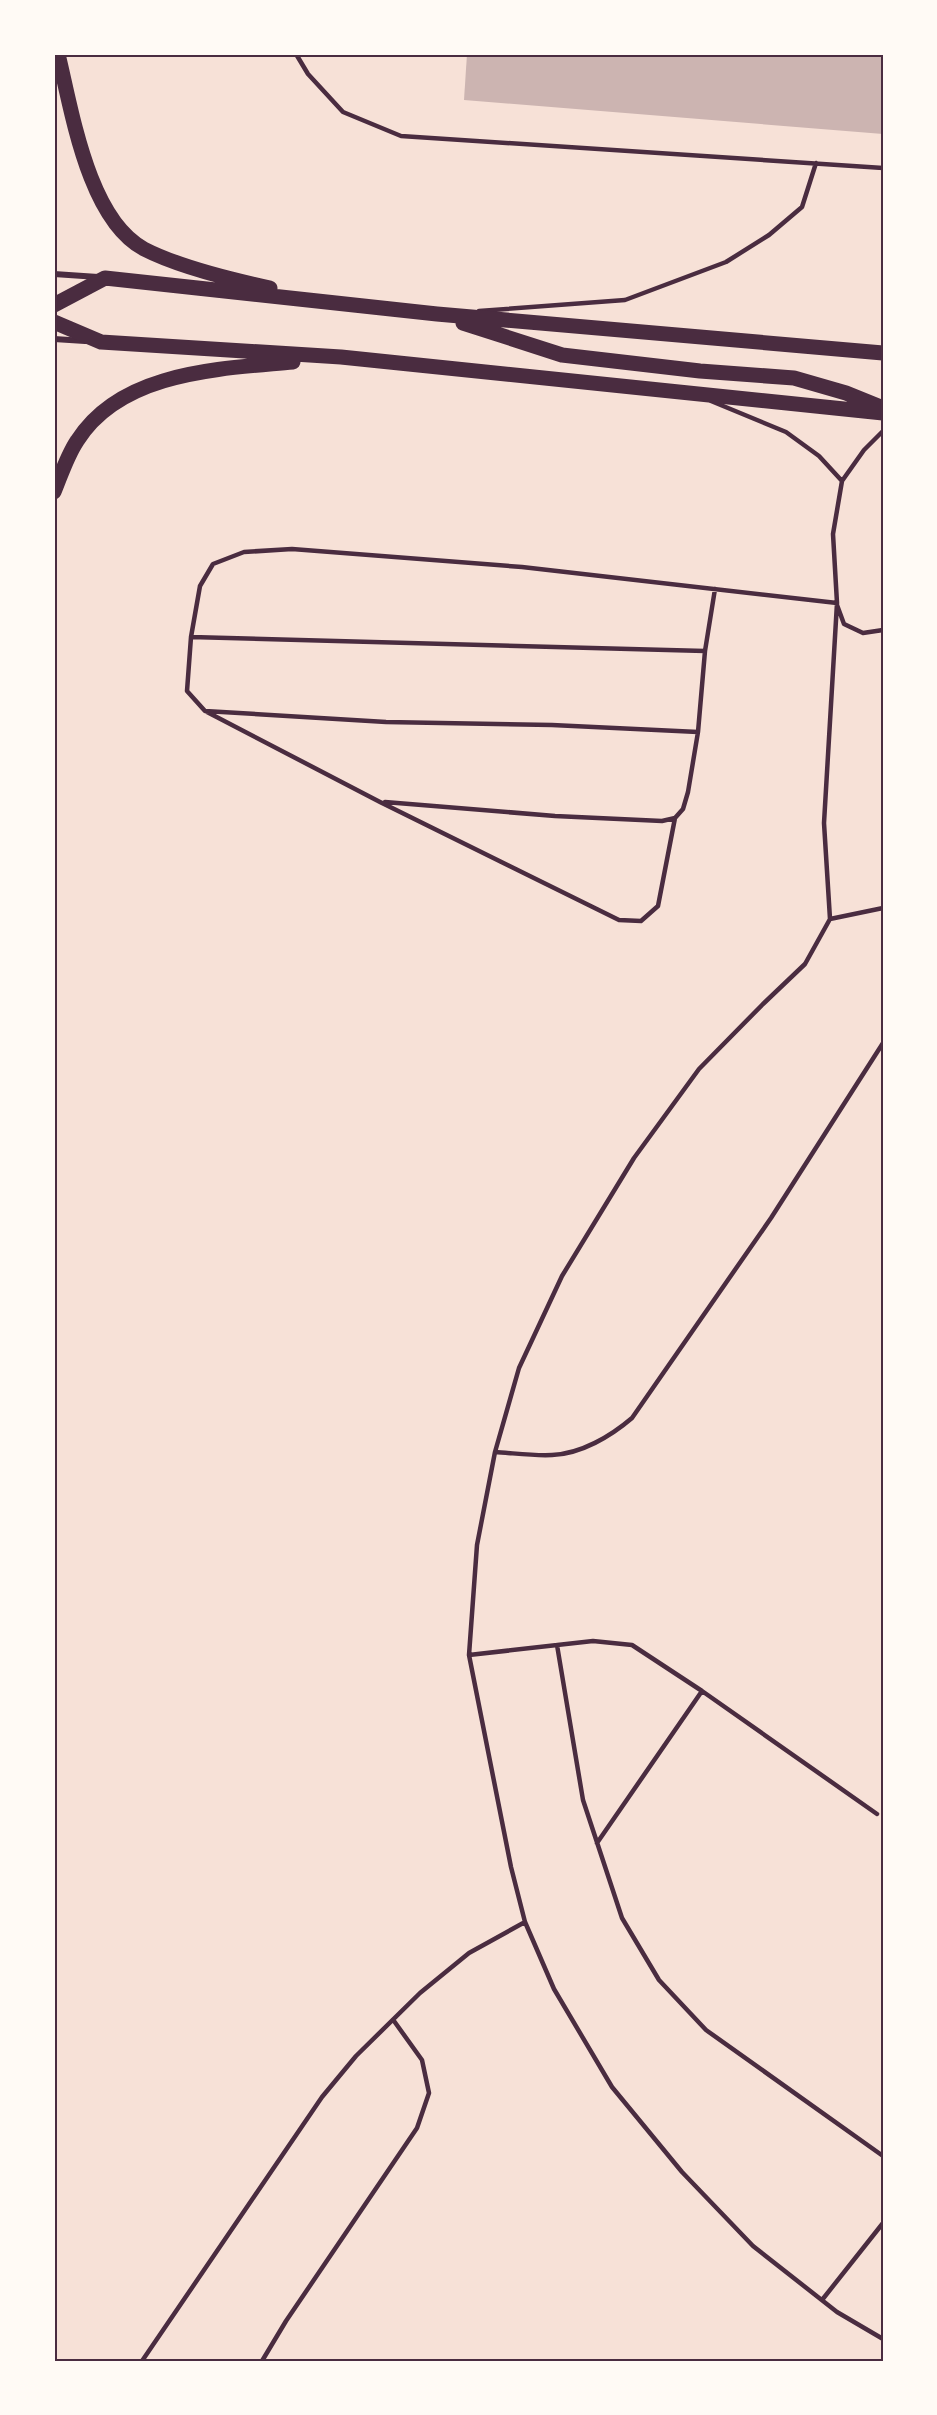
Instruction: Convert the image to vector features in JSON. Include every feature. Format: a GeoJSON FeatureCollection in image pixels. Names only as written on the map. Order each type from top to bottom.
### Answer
{"type":"FeatureCollection","features":[{"type":"Feature","properties":{"kind":"main road"},"geometry":{"type":"LineString","coordinates":[[58,54],[77,132],[94,187],[118,227],[143,248],[178,262],[236,280],[350,305]]}},
{"type":"Feature","properties":{"kind":"main road"},"geometry":{"type":"LineString","coordinates":[[54,305],[105,278],[437,314],[883,353]]}},
{"type":"Feature","properties":{"kind":"main road"},"geometry":{"type":"LineString","coordinates":[[437,314],[562,355],[700,371],[794,378],[846,393],[883,408]]}},
{"type":"Feature","properties":{"kind":"main road"},"geometry":{"type":"LineString","coordinates":[[54,322],[101,342],[341,357],[883,413]]}},
{"type":"Feature","properties":{"kind":"main road"},"geometry":{"type":"LineString","coordinates":[[54,492],[77,441],[99,416],[144,387],[180,376],[341,357]]}},
{"type":"Feature","properties":{"kind":"street"},"geometry":{"type":"LineString","coordinates":[[54,274],[105,278]]}},
{"type":"Feature","properties":{"kind":"street"},"geometry":{"type":"LineString","coordinates":[[54,339],[101,342]]}},
{"type":"Feature","properties":{"kind":"lane"},"geometry":{"type":"LineString","coordinates":[[296,54],[308,74],[343,112],[401,136],[883,168]]}},
{"type":"Feature","properties":{"kind":"lane"},"geometry":{"type":"LineString","coordinates":[[437,314],[625,300],[726,262],[769,235],[802,207],[816,163]]}},
{"type":"Feature","properties":{"kind":"lane"},"geometry":{"type":"LineString","coordinates":[[687,391],[786,432],[819,456],[842,481]]}},
{"type":"Feature","properties":{"kind":"lane"},"geometry":{"type":"LineString","coordinates":[[883,431],[864,450],[842,481],[834,534],[837,603],[824,823],[830,920],[805,964],[699,1070],[634,1158],[562,1276],[519,1368],[495,1452],[477,1545],[469,1655],[511,1867],[525,1922],[554,1989],[612,2088],[682,2172],[753,2246],[837,2312],[883,2338]]}},
{"type":"Feature","properties":{"kind":"lane"},"geometry":{"type":"LineString","coordinates":[[715,589],[705,651],[698,732],[683,809],[675,818],[658,906],[641,921],[619,920],[380,802],[205,711],[188,691],[191,637],[200,586],[213,564],[244,552],[292,549],[522,567],[715,589],[837,603]]}},
{"type":"Feature","properties":{"kind":"lane"},"geometry":{"type":"LineString","coordinates":[[837,603],[844,624],[862,633],[883,630]]}},
{"type":"Feature","properties":{"kind":"lane"},"geometry":{"type":"LineString","coordinates":[[191,637],[705,651]]}},
{"type":"Feature","properties":{"kind":"lane"},"geometry":{"type":"LineString","coordinates":[[205,711],[386,722],[552,725],[698,732]]}},
{"type":"Feature","properties":{"kind":"lane"},"geometry":{"type":"LineString","coordinates":[[380,802],[555,816],[662,821],[675,818]]}},
{"type":"Feature","properties":{"kind":"lane"},"geometry":{"type":"LineString","coordinates":[[830,920],[883,908]]}},
{"type":"Feature","properties":{"kind":"lane"},"geometry":{"type":"LineString","coordinates":[[495,1452],[553,1455],[570,1451],[614,1433],[632,1418],[771,1218],[883,1043]]}},
{"type":"Feature","properties":{"kind":"lane"},"geometry":{"type":"LineString","coordinates":[[469,1655],[593,1641],[632,1645],[702,1691],[877,1814]]}},
{"type":"Feature","properties":{"kind":"lane"},"geometry":{"type":"LineString","coordinates":[[557,1646],[583,1800],[622,1918],[659,1980],[706,2030],[883,2156]]}},
{"type":"Feature","properties":{"kind":"lane"},"geometry":{"type":"LineString","coordinates":[[597,1843],[702,1691]]}},
{"type":"Feature","properties":{"kind":"lane"},"geometry":{"type":"LineString","coordinates":[[142,2361],[322,2097],[356,2056],[420,1993],[469,1953],[525,1922]]}},
{"type":"Feature","properties":{"kind":"lane"},"geometry":{"type":"LineString","coordinates":[[262,2361],[286,2321],[417,2128],[429,2093],[422,2060],[394,2021]]}},
{"type":"Feature","properties":{"kind":"lane"},"geometry":{"type":"LineString","coordinates":[[822,2300],[883,2223]]}},
{"type":"Feature","properties":{"kind":"building"},"geometry":{"type":"Polygon","coordinates":[[[467,54],[883,54],[883,134],[464,100],[467,54]]]}}]}
